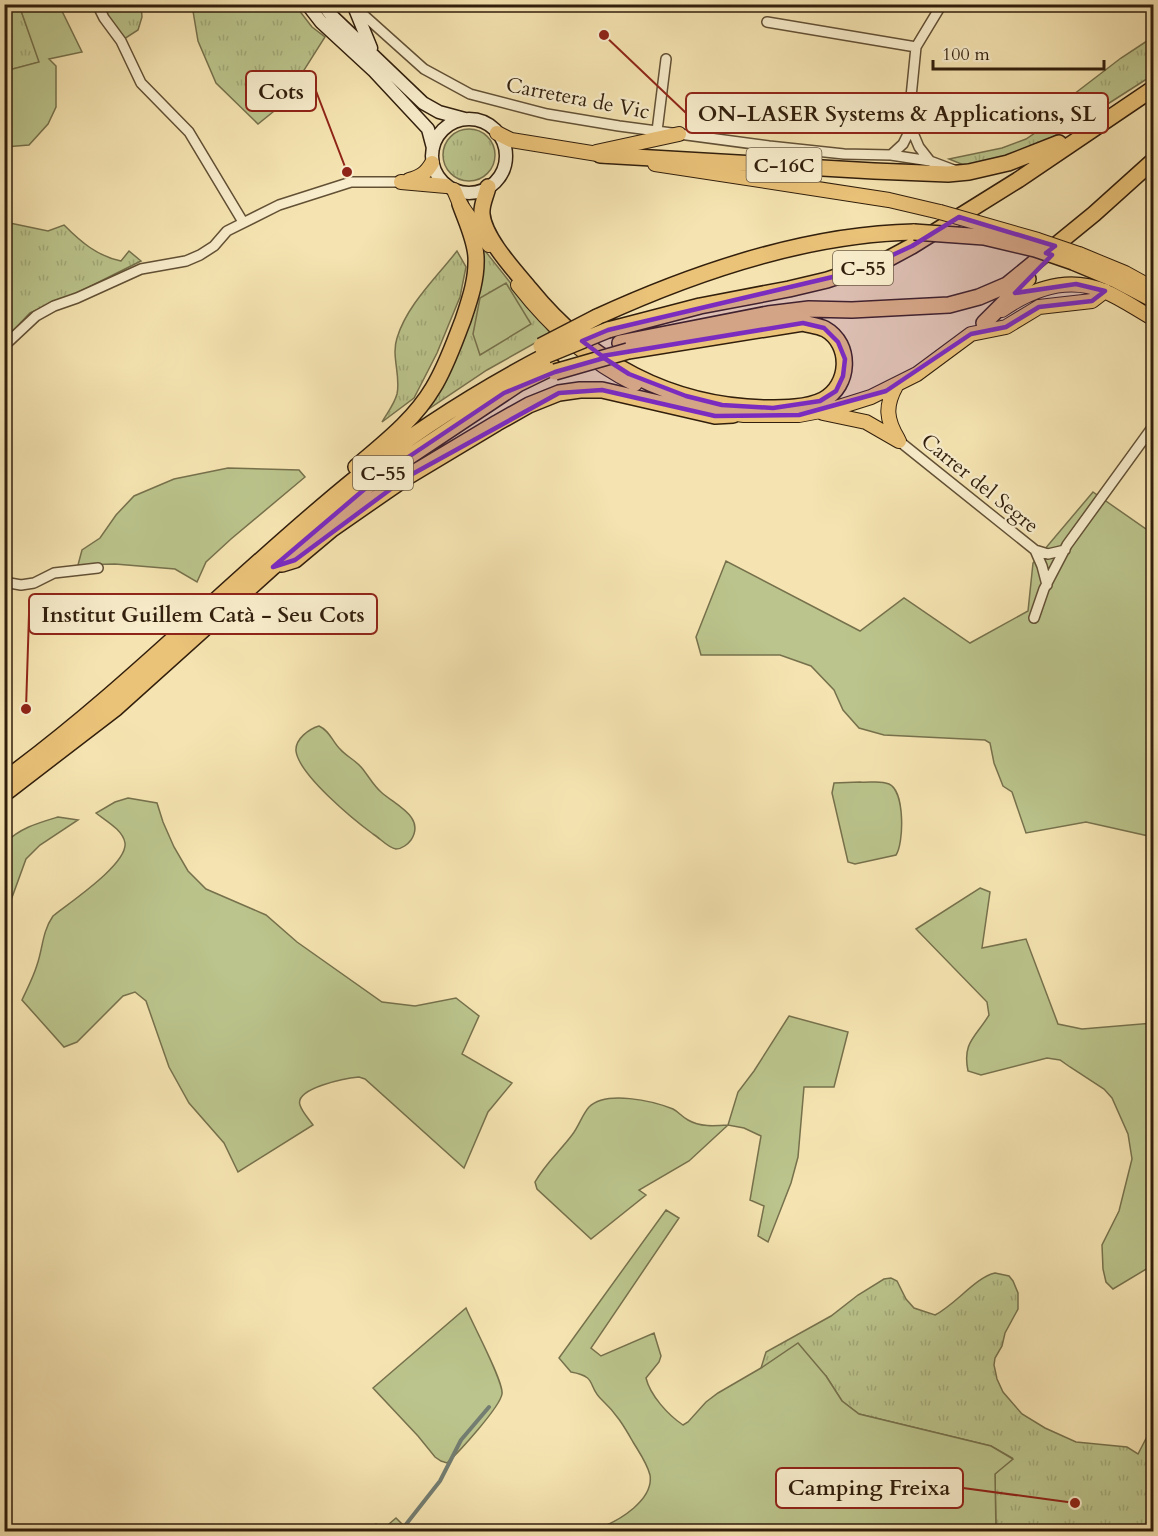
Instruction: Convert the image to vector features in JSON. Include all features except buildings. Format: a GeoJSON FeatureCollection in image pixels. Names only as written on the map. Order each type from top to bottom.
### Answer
{"type":"FeatureCollection","features":[{"type":"Feature","properties":{"kind":"highway","name":"C-55"},"geometry":{"type":"LineString","coordinates":[[4,780],[54,743],[166,647],[302,523],[377,463],[505,377],[549,360],[608,330],[700,306],[827,280],[886,260],[1008,186],[1154,88]]}},
{"type":"Feature","properties":{"kind":"highway","name":"C-16C"},"geometry":{"type":"LineString","coordinates":[[594,154],[908,173],[969,172],[1028,157],[1087,131]]}},
{"type":"Feature","properties":{"kind":"highway","name":"C-55"},"geometry":{"type":"LineString","coordinates":[[4,794],[116,708],[309,532],[380,476],[549,360],[624,347],[768,314],[808,309],[852,310],[949,305],[979,297],[1007,285],[1094,214],[1154,160]]}},
{"type":"Feature","properties":{"kind":"highway"},"geometry":{"type":"LineString","coordinates":[[488,187],[482,209],[483,219],[494,241],[513,268],[541,303],[561,323],[579,339],[629,374],[686,396],[722,405],[773,408],[809,404],[831,395],[841,383],[845,366],[842,350],[831,334],[824,328],[803,323],[624,347]]}},
{"type":"Feature","properties":{"kind":"highway"},"geometry":{"type":"LineString","coordinates":[[166,647],[198,607],[237,568],[394,434],[410,418],[433,388],[458,333],[475,279],[474,246],[453,193]]}},
{"type":"Feature","properties":{"kind":"highway"},"geometry":{"type":"LineString","coordinates":[[984,323],[1094,214]]}},
{"type":"Feature","properties":{"kind":"highway"},"geometry":{"type":"LineString","coordinates":[[549,360],[597,317],[637,298],[680,282],[793,248],[858,235],[914,232],[984,237],[1076,258],[1154,300]]}},
{"type":"Feature","properties":{"kind":"highway"},"geometry":{"type":"LineString","coordinates":[[273,567],[295,560],[332,529],[407,477],[529,405],[559,393],[603,390],[715,416],[733,415]]}},
{"type":"Feature","properties":{"kind":"main road"},"geometry":{"type":"LineString","coordinates":[[307,4],[321,22],[373,70],[428,129],[437,176],[453,193],[536,308],[576,346],[616,374],[646,389],[733,415],[784,416],[817,412],[871,397],[896,386],[933,363],[984,323],[1026,295],[1046,287],[1076,284],[1105,291],[1154,319]]}},
{"type":"Feature","properties":{"kind":"main road"},"geometry":{"type":"LineString","coordinates":[[322,4],[423,103],[439,112],[469,119]]}},
{"type":"Feature","properties":{"kind":"main road"},"geometry":{"type":"LineString","coordinates":[[353,4],[378,60]]}},
{"type":"Feature","properties":{"kind":"main road"},"geometry":{"type":"LineString","coordinates":[[401,182],[427,172],[437,137],[456,121],[469,119]]}},
{"type":"Feature","properties":{"kind":"main road","name":"C-16C"},"geometry":{"type":"LineString","coordinates":[[469,119],[487,124],[497,133],[511,140],[889,200],[940,212],[1125,273],[1154,289]]}},
{"type":"Feature","properties":{"kind":"main road"},"geometry":{"type":"LineString","coordinates":[[401,182],[453,193],[469,193],[488,187],[500,175],[505,161],[504,146],[497,133]]}},
{"type":"Feature","properties":{"kind":"main road"},"geometry":{"type":"LineString","coordinates":[[594,154],[678,134]]}},
{"type":"Feature","properties":{"kind":"main road"},"geometry":{"type":"LineString","coordinates":[[971,334],[1006,327],[1040,307],[1092,301],[1105,291]]}},
{"type":"Feature","properties":{"kind":"main road"},"geometry":{"type":"LineString","coordinates":[[896,386],[890,397],[887,417],[899,441]]}},
{"type":"Feature","properties":{"kind":"main road"},"geometry":{"type":"LineString","coordinates":[[817,412],[866,422],[899,441]]}},
{"type":"Feature","properties":{"kind":"street"},"geometry":{"type":"LineString","coordinates":[[97,4],[121,41],[141,83],[189,132],[243,222]]}},
{"type":"Feature","properties":{"kind":"street","name":"Carretera de Vic"},"geometry":{"type":"LineString","coordinates":[[353,4],[363,16],[424,69],[470,94],[548,114],[678,134],[834,153],[891,155],[930,161],[955,170],[969,172]]}},
{"type":"Feature","properties":{"kind":"street"},"geometry":{"type":"LineString","coordinates":[[891,155],[903,144],[910,128],[916,47],[942,4]]}},
{"type":"Feature","properties":{"kind":"street"},"geometry":{"type":"LineString","coordinates":[[767,22],[916,47]]}},
{"type":"Feature","properties":{"kind":"street"},"geometry":{"type":"LineString","coordinates":[[657,131],[666,59]]}},
{"type":"Feature","properties":{"kind":"street"},"geometry":{"type":"LineString","coordinates":[[910,128],[919,147],[930,161]]}},
{"type":"Feature","properties":{"kind":"street"},"geometry":{"type":"LineString","coordinates":[[4,346],[36,316],[54,306],[141,269],[186,261],[200,255],[214,246],[227,231],[304,195],[351,182],[401,182]]}},
{"type":"Feature","properties":{"kind":"street"},"geometry":{"type":"LineString","coordinates":[[1034,618],[1047,585],[1065,550],[1154,425]]}},
{"type":"Feature","properties":{"kind":"street","name":"Carrer del Segre"},"geometry":{"type":"LineString","coordinates":[[899,441],[1035,550],[1048,554],[1065,550]]}},
{"type":"Feature","properties":{"kind":"street"},"geometry":{"type":"LineString","coordinates":[[1035,550],[1047,585]]}},
{"type":"Feature","properties":{"kind":"street"},"geometry":{"type":"LineString","coordinates":[[4,582],[21,585],[34,583],[54,573],[98,568]]}},
{"type":"Feature","properties":{"kind":"highlighted area"},"geometry":{"type":"Polygon","coordinates":[[[959,217],[1055,246],[1046,253],[1052,255],[1015,293],[1076,284],[1105,291],[1092,301],[1039,307],[1006,327],[971,334],[886,391],[799,415],[715,416],[602,390],[559,393],[407,477],[295,560],[273,567],[380,476],[504,393],[555,372],[604,358],[629,374],[686,396],[722,405],[773,408],[820,401],[836,391],[843,376],[845,359],[838,342],[824,328],[803,323],[602,356],[582,341],[608,330],[858,271],[912,246],[959,217]]]}},
{"type":"Feature","properties":{"kind":"green space"},"geometry":{"type":"Polygon","coordinates":[[[4,5],[19,5],[40,62],[5,71],[4,5]]]}},
{"type":"Feature","properties":{"kind":"green space"},"geometry":{"type":"Polygon","coordinates":[[[19,5],[59,5],[82,52],[49,59],[56,66],[56,107],[48,124],[29,145],[5,147],[5,71],[39,62],[19,5]]]}},
{"type":"Feature","properties":{"kind":"green space"},"geometry":{"type":"Polygon","coordinates":[[[97,5],[141,5],[142,17],[138,30],[121,41],[97,5]]]}},
{"type":"Feature","properties":{"kind":"green space"},"geometry":{"type":"Polygon","coordinates":[[[192,5],[295,5],[312,27],[325,37],[289,99],[258,124],[216,83],[198,41],[192,5]]]}},
{"type":"Feature","properties":{"kind":"green space"},"geometry":{"type":"Polygon","coordinates":[[[1153,37],[1153,75],[1078,123],[1040,144],[1001,160],[966,166],[949,159],[1002,148],[1026,139],[1054,120],[1065,101],[1121,58],[1153,37]]]}},
{"type":"Feature","properties":{"kind":"green space"},"geometry":{"type":"Polygon","coordinates":[[[464,129],[474,129],[488,136],[495,155],[488,174],[474,181],[464,181],[454,177],[447,170],[443,160],[443,150],[447,140],[454,133],[464,129]]]}},
{"type":"Feature","properties":{"kind":"green space"},"geometry":{"type":"Polygon","coordinates":[[[5,222],[48,231],[64,225],[83,243],[104,256],[121,261],[129,251],[141,261],[75,294],[30,313],[5,339],[5,222]]]}},
{"type":"Feature","properties":{"kind":"green space"},"geometry":{"type":"Polygon","coordinates":[[[482,247],[551,334],[487,370],[421,414],[482,247]]]}},
{"type":"Feature","properties":{"kind":"green space"},"geometry":{"type":"Polygon","coordinates":[[[457,251],[466,267],[460,297],[437,353],[414,398],[382,422],[397,394],[395,345],[402,326],[423,292],[457,251]]]}},
{"type":"Feature","properties":{"kind":"green space"},"geometry":{"type":"Polygon","coordinates":[[[506,283],[531,324],[480,355],[473,334],[480,298],[506,283]]]}},
{"type":"Feature","properties":{"kind":"green space"},"geometry":{"type":"Polygon","coordinates":[[[228,468],[299,470],[305,477],[206,562],[197,582],[175,569],[115,564],[78,565],[82,550],[100,538],[116,515],[134,496],[174,479],[228,468]]]}},
{"type":"Feature","properties":{"kind":"green space"},"geometry":{"type":"Polygon","coordinates":[[[1093,492],[1153,534],[1153,837],[1086,822],[1026,833],[1012,792],[1003,786],[994,763],[990,743],[985,740],[884,735],[859,728],[843,710],[834,690],[811,666],[780,655],[701,655],[696,637],[726,561],[860,631],[904,598],[970,643],[1028,611],[1033,563],[1093,492]]]}},
{"type":"Feature","properties":{"kind":"green space"},"geometry":{"type":"Polygon","coordinates":[[[319,726],[328,733],[342,751],[361,767],[378,789],[412,818],[415,832],[405,846],[393,848],[364,827],[317,784],[299,761],[296,751],[298,742],[303,735],[319,726]]]}},
{"type":"Feature","properties":{"kind":"green space"},"geometry":{"type":"Polygon","coordinates":[[[834,783],[889,784],[898,796],[902,829],[899,849],[896,855],[855,864],[848,862],[832,793],[834,783]]]}},
{"type":"Feature","properties":{"kind":"green space"},"geometry":{"type":"Polygon","coordinates":[[[128,798],[157,803],[174,847],[188,871],[206,889],[266,915],[297,942],[382,1002],[415,1006],[456,998],[479,1016],[462,1054],[512,1083],[488,1112],[464,1168],[365,1079],[359,1077],[323,1085],[305,1094],[300,1099],[300,1105],[313,1125],[238,1172],[224,1143],[189,1103],[169,1067],[146,1001],[135,992],[123,996],[77,1042],[64,1047],[22,1000],[35,970],[49,922],[53,916],[108,872],[123,852],[124,838],[96,813],[115,802],[128,798]]]}},
{"type":"Feature","properties":{"kind":"green space"},"geometry":{"type":"Polygon","coordinates":[[[58,817],[78,820],[40,845],[26,859],[10,903],[8,949],[5,952],[5,843],[23,830],[58,817]]]}},
{"type":"Feature","properties":{"kind":"green space"},"geometry":{"type":"Polygon","coordinates":[[[980,888],[990,892],[982,948],[1026,939],[1058,1024],[1082,1029],[1153,1023],[1153,1265],[1113,1289],[1106,1282],[1102,1245],[1119,1211],[1132,1159],[1128,1134],[1112,1098],[1104,1089],[1060,1060],[1047,1058],[981,1075],[968,1071],[967,1053],[971,1040],[989,1015],[987,1002],[916,929],[980,888]]]}},
{"type":"Feature","properties":{"kind":"green space"},"geometry":{"type":"Polygon","coordinates":[[[789,1016],[848,1032],[834,1087],[804,1087],[798,1157],[791,1183],[768,1242],[758,1236],[764,1206],[750,1200],[761,1136],[744,1128],[728,1125],[738,1092],[789,1016]]]}},
{"type":"Feature","properties":{"kind":"green space"},"geometry":{"type":"Polygon","coordinates":[[[618,1098],[642,1100],[673,1109],[697,1124],[728,1125],[689,1161],[639,1190],[646,1195],[591,1239],[537,1189],[535,1182],[539,1175],[572,1135],[584,1113],[597,1102],[618,1098]]]}},
{"type":"Feature","properties":{"kind":"green space"},"geometry":{"type":"Polygon","coordinates":[[[666,1210],[679,1218],[591,1348],[601,1356],[654,1333],[661,1356],[646,1378],[660,1404],[683,1425],[718,1393],[798,1343],[826,1376],[842,1401],[859,1414],[991,1446],[1013,1459],[995,1474],[996,1531],[580,1531],[607,1525],[634,1508],[647,1493],[650,1475],[643,1458],[623,1425],[598,1396],[589,1379],[571,1372],[559,1358],[666,1210]]]}},
{"type":"Feature","properties":{"kind":"green space"},"geometry":{"type":"Polygon","coordinates":[[[995,1273],[1009,1276],[1018,1293],[1018,1309],[1005,1333],[994,1365],[1003,1392],[1022,1414],[1045,1428],[1076,1442],[1127,1447],[1138,1454],[1153,1425],[1153,1531],[996,1531],[995,1474],[1012,1458],[991,1446],[859,1414],[842,1401],[826,1376],[761,1368],[766,1352],[831,1316],[884,1279],[891,1278],[897,1281],[906,1299],[914,1308],[935,1315],[980,1280],[995,1273]]]}},
{"type":"Feature","properties":{"kind":"green space"},"geometry":{"type":"Polygon","coordinates":[[[466,1308],[493,1365],[502,1394],[487,1419],[447,1463],[435,1457],[373,1388],[466,1308]]]}},
{"type":"Feature","properties":{"kind":"green space"},"geometry":{"type":"Polygon","coordinates":[[[396,1518],[409,1531],[369,1531],[376,1524],[382,1530],[396,1518]]]}},
{"type":"Feature","properties":{"kind":"waterway"},"geometry":{"type":"LineString","coordinates":[[400,1532],[440,1481],[461,1440],[489,1407]]}},
{"type":"Feature","properties":{"kind":"place","name":"ON-LASER Systems & Applications, SL"},"geometry":{"type":"Point","coordinates":[604,35]}},
{"type":"Feature","properties":{"kind":"place","name":"Cots"},"geometry":{"type":"Point","coordinates":[347,172]}},
{"type":"Feature","properties":{"kind":"place","name":"Institut Guillem Catà - Seu Cots"},"geometry":{"type":"Point","coordinates":[26,709]}},
{"type":"Feature","properties":{"kind":"place","name":"Camping Freixa"},"geometry":{"type":"Point","coordinates":[1075,1503]}}]}
